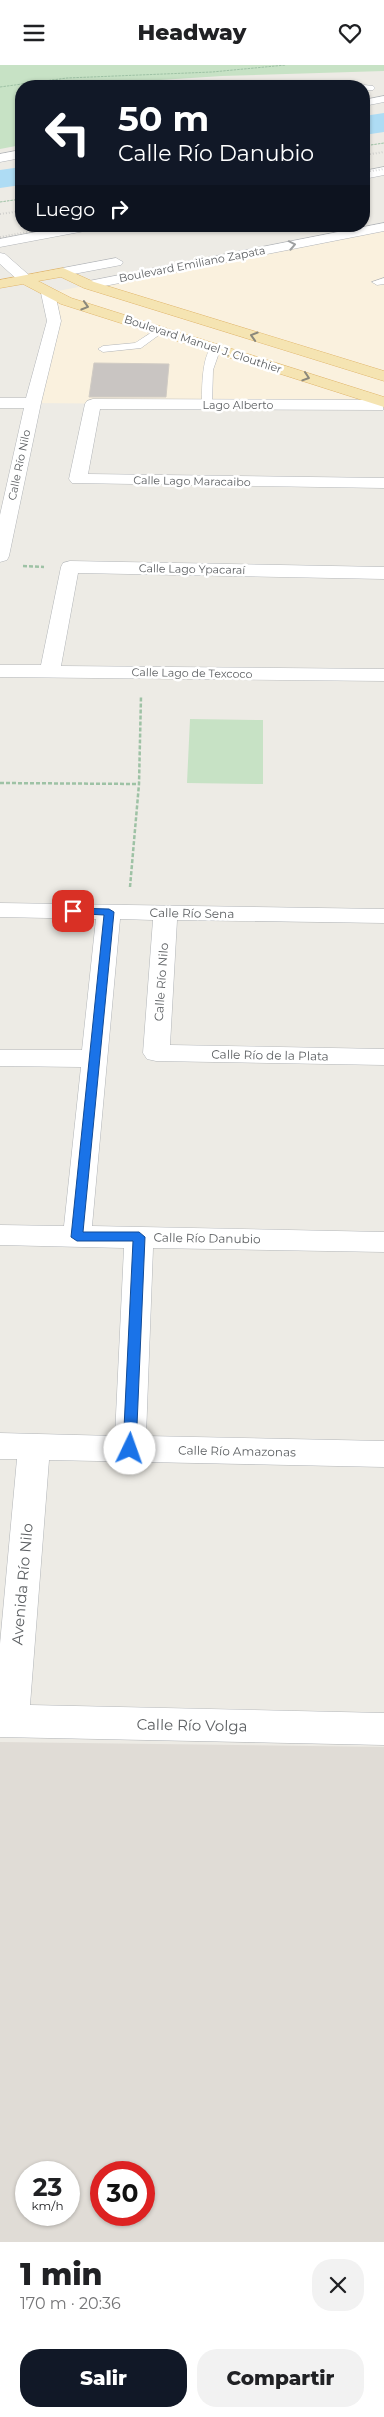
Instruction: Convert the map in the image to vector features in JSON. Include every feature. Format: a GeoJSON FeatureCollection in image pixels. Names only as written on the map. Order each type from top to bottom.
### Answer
{"type":"FeatureCollection","features":[{"type":"Feature","properties":{"kind":"main road","name":"Boulevard Manuel J. Clouthier"},"geometry":{"type":"LineString","coordinates":[[63,272],[89,285],[384,376]]}},
{"type":"Feature","properties":{"kind":"main road","name":"Boulevard Emiliano Zapata"},"geometry":{"type":"LineString","coordinates":[[0,284],[63,272]]}},
{"type":"Feature","properties":{"kind":"main road","name":"Boulevard Manuel J. Clouthier"},"geometry":{"type":"LineString","coordinates":[[25,279],[48,293],[383,403]]}},
{"type":"Feature","properties":{"kind":"main road","name":"Boulevard Emiliano Zapata"},"geometry":{"type":"LineString","coordinates":[[29,297],[89,285]]}},
{"type":"Feature","properties":{"kind":"street"},"geometry":{"type":"LineString","coordinates":[[370,102],[384,99]]}},
{"type":"Feature","properties":{"kind":"street"},"geometry":{"type":"LineString","coordinates":[[0,158],[15,156]]}},
{"type":"Feature","properties":{"kind":"street"},"geometry":{"type":"LineString","coordinates":[[370,174],[384,171]]}},
{"type":"Feature","properties":{"kind":"street","name":"Boulevard Emiliano Zapata"},"geometry":{"type":"LineString","coordinates":[[370,230],[384,227]]}},
{"type":"Feature","properties":{"kind":"street"},"geometry":{"type":"LineString","coordinates":[[0,243],[58,232]]}},
{"type":"Feature","properties":{"kind":"street","name":"Boulevard Emiliano Zapata"},"geometry":{"type":"LineString","coordinates":[[89,285],[359,232]]}},
{"type":"Feature","properties":{"kind":"street"},"geometry":{"type":"LineString","coordinates":[[0,257],[25,279]]}},
{"type":"Feature","properties":{"kind":"street","name":"Boulevard Emiliano Zapata"},"geometry":{"type":"LineString","coordinates":[[63,272],[130,259]]}},
{"type":"Feature","properties":{"kind":"street","name":"Calle Río Nilo"},"geometry":{"type":"LineString","coordinates":[[0,557],[8,480],[33,403],[54,321],[48,293]]}},
{"type":"Feature","properties":{"kind":"street"},"geometry":{"type":"LineString","coordinates":[[0,403],[33,403]]}},
{"type":"Feature","properties":{"kind":"street","name":"Lago Alberto"},"geometry":{"type":"LineString","coordinates":[[78,479],[93,404],[383,403]]}},
{"type":"Feature","properties":{"kind":"street","name":"Calle Lago Maracaibo"},"geometry":{"type":"LineString","coordinates":[[78,479],[384,483]]}},
{"type":"Feature","properties":{"kind":"street"},"geometry":{"type":"LineString","coordinates":[[50,672],[70,567]]}},
{"type":"Feature","properties":{"kind":"street","name":"Calle Lago Ypacaraí"},"geometry":{"type":"LineString","coordinates":[[70,567],[384,573]]}},
{"type":"Feature","properties":{"kind":"street","name":"Calle Lago de Texcoco"},"geometry":{"type":"LineString","coordinates":[[0,671],[384,675]]}},
{"type":"Feature","properties":{"kind":"street","name":"Calle Río Sena"},"geometry":{"type":"LineString","coordinates":[[0,910],[384,917]]}},
{"type":"Feature","properties":{"kind":"street"},"geometry":{"type":"LineString","coordinates":[[77,1237],[95,1059],[119,912]]}},
{"type":"Feature","properties":{"kind":"street","name":"Calle Río Nilo"},"geometry":{"type":"LineString","coordinates":[[156,1053],[166,912]]}},
{"type":"Feature","properties":{"kind":"street","name":"Calle Río de la Plata"},"geometry":{"type":"LineString","coordinates":[[156,1053],[384,1057]]}},
{"type":"Feature","properties":{"kind":"street"},"geometry":{"type":"LineString","coordinates":[[0,1057],[95,1059]]}},
{"type":"Feature","properties":{"kind":"street","name":"Calle Río Danubio"},"geometry":{"type":"LineString","coordinates":[[0,1235],[384,1242]]}},
{"type":"Feature","properties":{"kind":"street"},"geometry":{"type":"LineString","coordinates":[[130,1449],[139,1237]]}},
{"type":"Feature","properties":{"kind":"street","name":"Calle Río Amazonas"},"geometry":{"type":"LineString","coordinates":[[0,1446],[384,1454]]}},
{"type":"Feature","properties":{"kind":"street","name":"Avenida Río Nilo"},"geometry":{"type":"LineString","coordinates":[[6,1721],[34,1447]]}},
{"type":"Feature","properties":{"kind":"street","name":"Calle Río Volga"},"geometry":{"type":"LineString","coordinates":[[6,1721],[384,1729]]}},
{"type":"Feature","properties":{"kind":"lane"},"geometry":{"type":"LineString","coordinates":[[103,349],[138,346],[145,343],[160,330]]}},
{"type":"Feature","properties":{"kind":"lane"},"geometry":{"type":"LineString","coordinates":[[207,405],[208,370],[216,347]]}},
{"type":"Feature","properties":{"kind":"path"},"geometry":{"type":"LineString","coordinates":[[52,80],[212,72],[286,65]]}},
{"type":"Feature","properties":{"kind":"path"},"geometry":{"type":"LineString","coordinates":[[0,87],[15,85]]}},
{"type":"Feature","properties":{"kind":"path"},"geometry":{"type":"LineString","coordinates":[[370,145],[384,143]]}},
{"type":"Feature","properties":{"kind":"path"},"geometry":{"type":"LineString","coordinates":[[0,202],[15,200]]}},
{"type":"Feature","properties":{"kind":"path"},"geometry":{"type":"LineString","coordinates":[[20,566],[70,567]]}},
{"type":"Feature","properties":{"kind":"path"},"geometry":{"type":"LineString","coordinates":[[119,912],[139,784],[141,673]]}},
{"type":"Feature","properties":{"kind":"path"},"geometry":{"type":"LineString","coordinates":[[0,783],[139,784]]}},
{"type":"Feature","properties":{"kind":"shaded area"},"geometry":{"type":"Polygon","coordinates":[[[384,227],[384,406],[33,403],[54,322],[48,293],[359,232],[370,232],[370,230],[384,227]]]}},
{"type":"Feature","properties":{"kind":"shaded area"},"geometry":{"type":"Polygon","coordinates":[[[0,1742],[384,1747],[384,2242],[0,2242],[0,1742]]]}},
{"type":"Feature","properties":{"kind":"green space"},"geometry":{"type":"Polygon","coordinates":[[[0,65],[384,65],[384,71],[222,76],[160,80],[15,80],[15,146],[0,149],[0,65]]]}},
{"type":"Feature","properties":{"kind":"green space"},"geometry":{"type":"Polygon","coordinates":[[[190,719],[263,720],[263,784],[187,783],[190,719]]]}},
{"type":"Feature","properties":{"kind":"water"},"geometry":{"type":"Polygon","coordinates":[[[384,113],[384,132],[370,134],[370,115],[384,113]]]}},
{"type":"Feature","properties":{"kind":"water"},"geometry":{"type":"Polygon","coordinates":[[[15,168],[15,186],[0,188],[0,170],[15,168]]]}},
{"type":"Feature","properties":{"kind":"building"},"geometry":{"type":"Polygon","coordinates":[[[94,363],[169,364],[166,397],[89,397],[94,363]]]}},
{"type":"Feature","properties":{"kind":"railway"},"geometry":{"type":"LineString","coordinates":[[370,154],[384,152]]}},
{"type":"Feature","properties":{"kind":"railway"},"geometry":{"type":"LineString","coordinates":[[370,171],[384,169]]}},
{"type":"Feature","properties":{"kind":"railway"},"geometry":{"type":"LineString","coordinates":[[0,214],[15,212]]}},
{"type":"Feature","properties":{"kind":"railway"},"geometry":{"type":"LineString","coordinates":[[0,237],[28,232]]}},
{"type":"Feature","properties":{"kind":"route"},"geometry":{"type":"LineString","coordinates":[[73,911],[109,912],[77,1237],[139,1237],[130,1449]]}}]}
